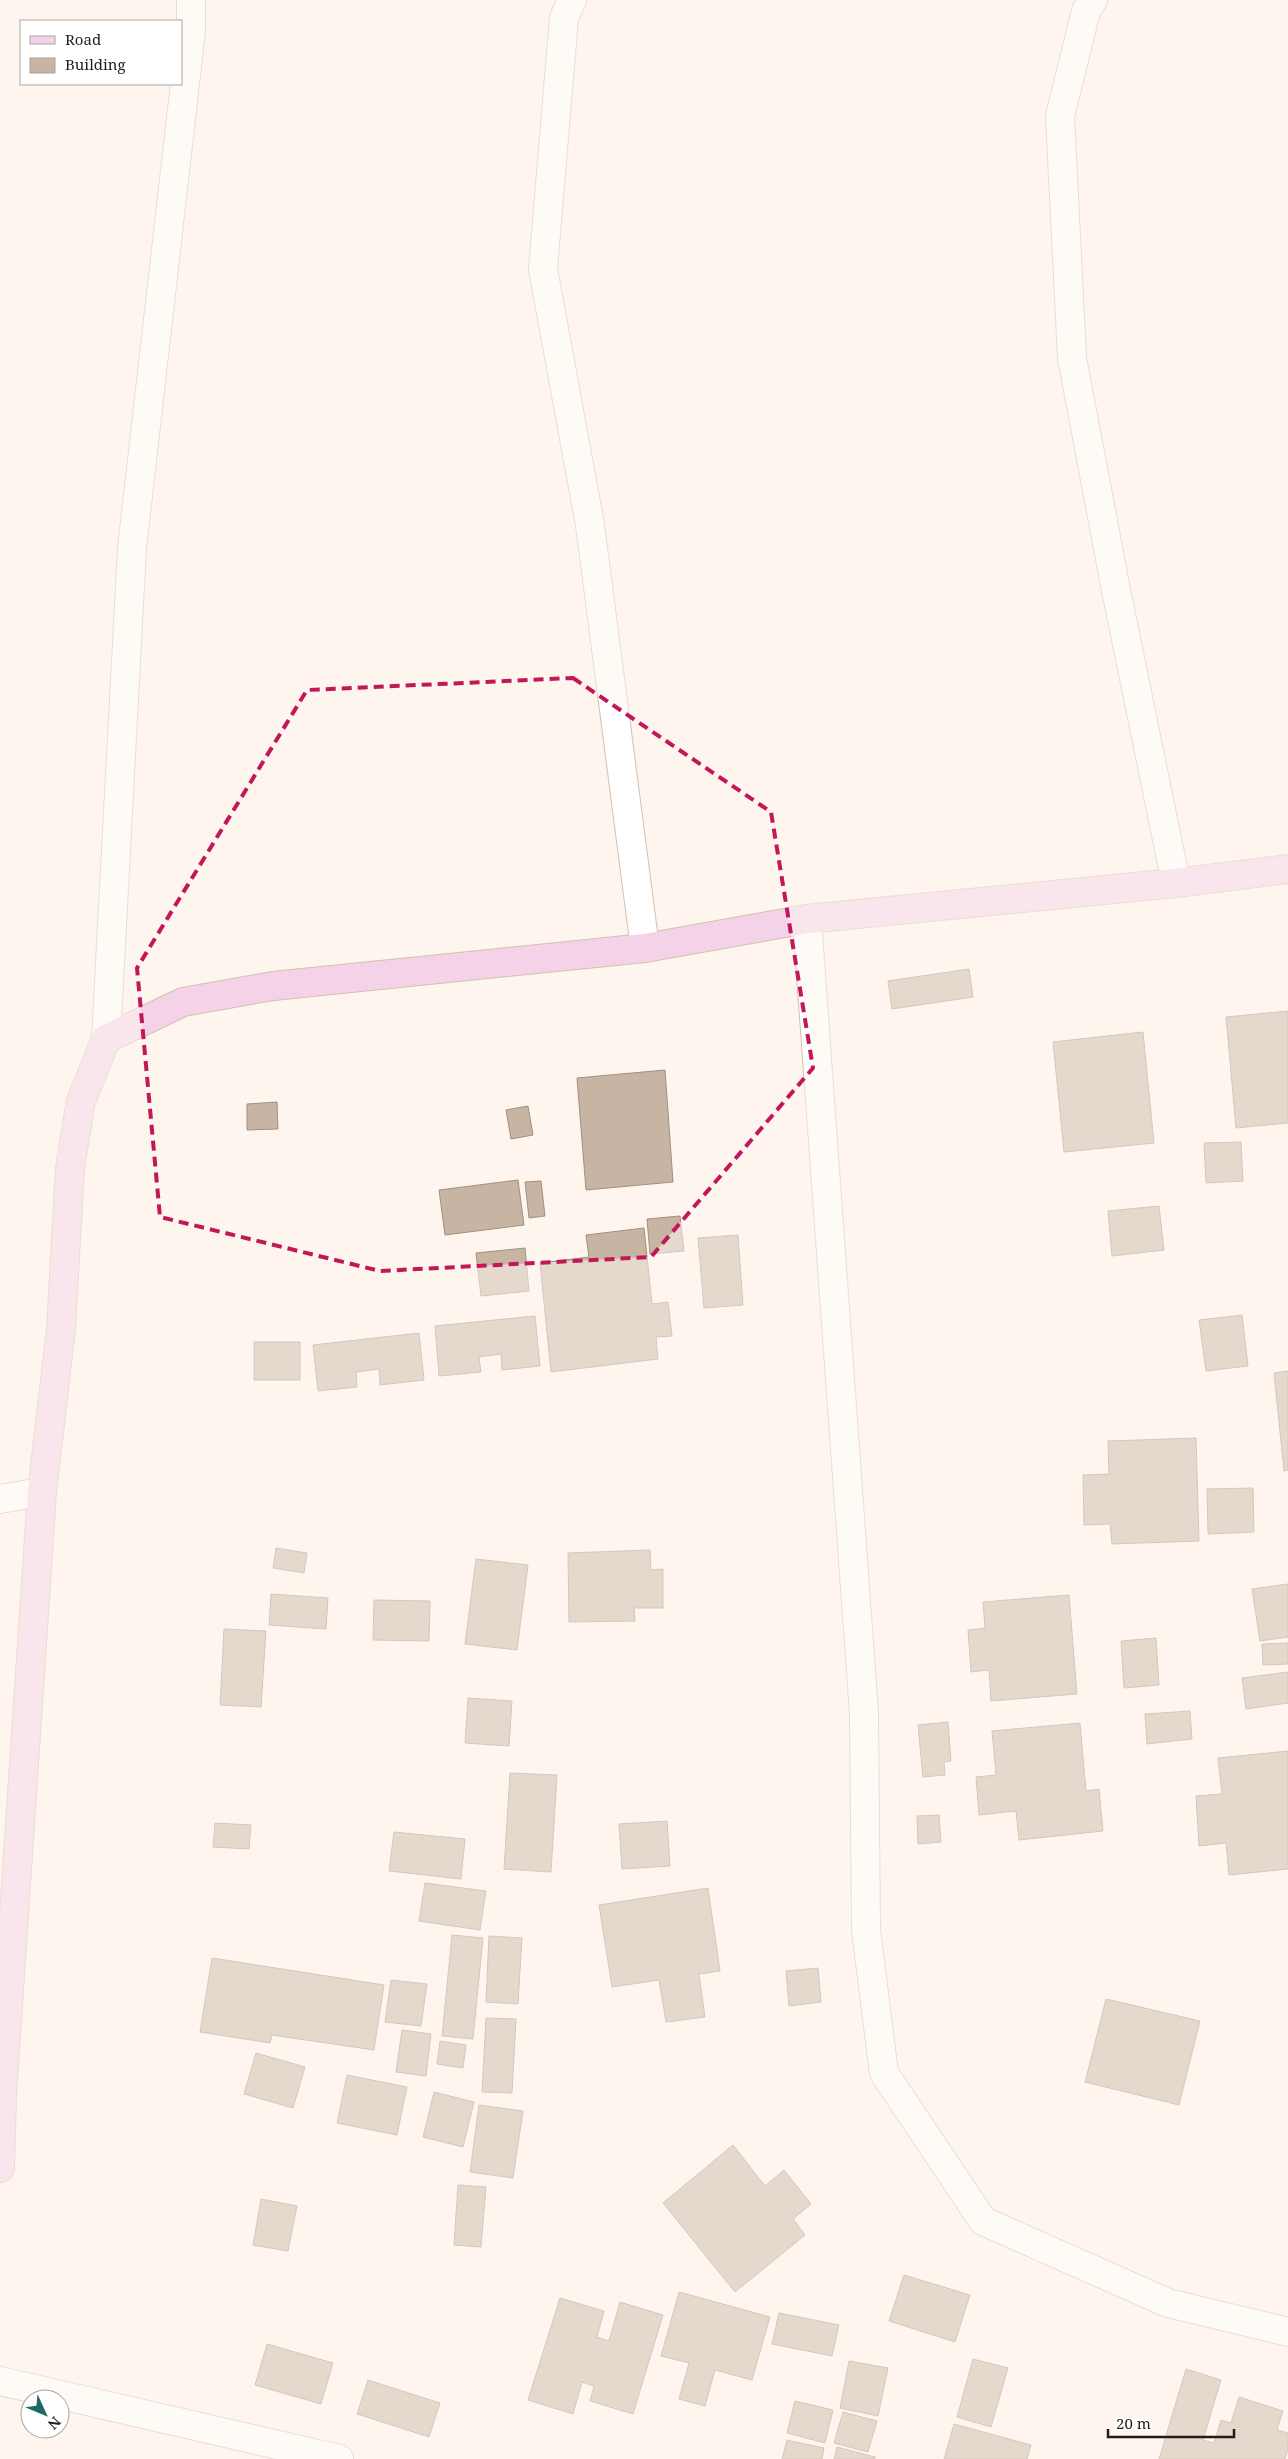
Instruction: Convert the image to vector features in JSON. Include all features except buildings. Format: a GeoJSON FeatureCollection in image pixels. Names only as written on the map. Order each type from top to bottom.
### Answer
{"type":"FeatureCollection","features":[{"type":"Feature","properties":{"kind":"street"},"geometry":{"type":"LineString","coordinates":[[0,2168],[2,2096],[42,1492],[60,1329],[70,1168],[81,1102],[106,1040],[132,548],[191,31],[191,0]]}},
{"type":"Feature","properties":{"kind":"street"},"geometry":{"type":"LineString","coordinates":[[572,0],[564,18],[543,269],[590,525],[645,948]]}},
{"type":"Feature","properties":{"kind":"street"},"geometry":{"type":"LineString","coordinates":[[1093,0],[1086,12],[1060,116],[1072,358],[1116,590],[1176,883]]}},
{"type":"Feature","properties":{"kind":"street"},"geometry":{"type":"LineString","coordinates":[[106,1040],[183,1002],[273,986],[645,948],[807,919],[1176,883],[1288,869]]}},
{"type":"Feature","properties":{"kind":"street"},"geometry":{"type":"LineString","coordinates":[[807,919],[864,1713],[866,1930],[884,2073],[983,2221],[1168,2304],[1288,2332]]}},
{"type":"Feature","properties":{"kind":"street"},"geometry":{"type":"LineString","coordinates":[[0,1499],[42,1492]]}},
{"type":"Feature","properties":{"kind":"street"},"geometry":{"type":"LineString","coordinates":[[0,2381],[339,2459]]}},
{"type":"Feature","properties":{"kind":"highlighted area"},"geometry":{"type":"Polygon","coordinates":[[[573,678],[771,812],[813,1068],[651,1257],[380,1271],[160,1217],[137,968],[307,690],[573,678]]]}}]}
